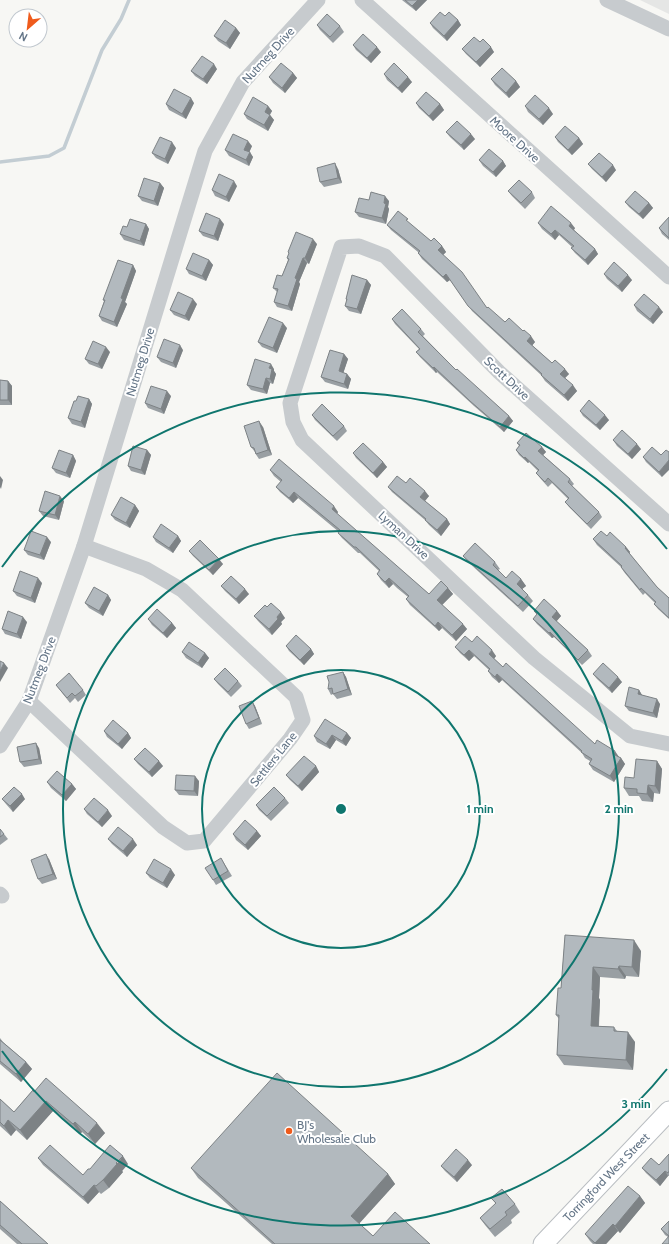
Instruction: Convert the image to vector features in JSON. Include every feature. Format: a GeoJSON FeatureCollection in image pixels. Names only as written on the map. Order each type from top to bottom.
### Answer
{"type":"FeatureCollection","features":[{"type":"Feature","properties":{"kind":"main road","name":"Torringford West Street"},"geometry":{"type":"LineString","coordinates":[[543,1244],[669,1111]]}},
{"type":"Feature","properties":{"kind":"street","name":"Nutmeg Drive"},"geometry":{"type":"LineString","coordinates":[[0,746],[29,701],[84,546],[205,151],[243,82],[318,0]]}},
{"type":"Feature","properties":{"kind":"street","name":"Moore Drive"},"geometry":{"type":"LineString","coordinates":[[362,0],[669,277]]}},
{"type":"Feature","properties":{"kind":"street"},"geometry":{"type":"LineString","coordinates":[[607,0],[669,29]]}},
{"type":"Feature","properties":{"kind":"street","name":"Scott Drive"},"geometry":{"type":"LineString","coordinates":[[341,247],[359,246],[385,256],[499,372],[669,524]]}},
{"type":"Feature","properties":{"kind":"street","name":"Lyman Drive"},"geometry":{"type":"LineString","coordinates":[[341,247],[290,403],[293,422],[302,440],[540,663],[630,736],[669,744]]}},
{"type":"Feature","properties":{"kind":"street","name":"Settlers Lane"},"geometry":{"type":"LineString","coordinates":[[29,701],[163,827],[187,843],[204,841],[290,739],[303,720],[296,697],[182,590],[146,569],[84,546]]}},
{"type":"Feature","properties":{"kind":"shaded area"},"geometry":{"type":"Polygon","coordinates":[[[640,0],[669,0],[669,14],[640,0]]]}},
{"type":"Feature","properties":{"kind":"building"},"geometry":{"type":"Polygon","coordinates":[[[405,0],[418,0],[412,6],[405,0]]]}},
{"type":"Feature","properties":{"kind":"building"},"geometry":{"type":"Polygon","coordinates":[[[440,12],[445,16],[449,12],[458,20],[444,36],[430,23],[440,12]]]}},
{"type":"Feature","properties":{"kind":"building"},"geometry":{"type":"Polygon","coordinates":[[[327,14],[340,26],[330,37],[317,25],[327,14]]]}},
{"type":"Feature","properties":{"kind":"building"},"geometry":{"type":"Polygon","coordinates":[[[225,20],[236,28],[226,43],[214,36],[225,20]]]}},
{"type":"Feature","properties":{"kind":"building"},"geometry":{"type":"Polygon","coordinates":[[[363,34],[377,47],[367,58],[353,45],[363,34]]]}},
{"type":"Feature","properties":{"kind":"building"},"geometry":{"type":"Polygon","coordinates":[[[474,37],[480,42],[483,39],[491,47],[476,62],[462,49],[474,37]]]}},
{"type":"Feature","properties":{"kind":"building"},"geometry":{"type":"Polygon","coordinates":[[[202,56],[214,64],[203,79],[191,71],[202,56]]]}},
{"type":"Feature","properties":{"kind":"building"},"geometry":{"type":"Polygon","coordinates":[[[281,63],[293,73],[282,88],[269,77],[281,63]]]}},
{"type":"Feature","properties":{"kind":"building"},"geometry":{"type":"Polygon","coordinates":[[[394,63],[408,77],[398,88],[384,74],[394,63]]]}},
{"type":"Feature","properties":{"kind":"building"},"geometry":{"type":"Polygon","coordinates":[[[502,68],[516,81],[506,93],[491,79],[502,68]]]}},
{"type":"Feature","properties":{"kind":"building"},"geometry":{"type":"Polygon","coordinates":[[[174,89],[191,98],[182,114],[166,104],[174,89]]]}},
{"type":"Feature","properties":{"kind":"building"},"geometry":{"type":"Polygon","coordinates":[[[426,92],[440,104],[429,116],[416,103],[426,92]]]}},
{"type":"Feature","properties":{"kind":"building"},"geometry":{"type":"Polygon","coordinates":[[[535,95],[549,108],[539,119],[525,106],[535,95]]]}},
{"type":"Feature","properties":{"kind":"building"},"geometry":{"type":"Polygon","coordinates":[[[253,97],[268,106],[265,112],[270,115],[264,125],[244,114],[253,97]]]}},
{"type":"Feature","properties":{"kind":"building"},"geometry":{"type":"Polygon","coordinates":[[[457,121],[471,134],[461,145],[446,132],[457,121]]]}},
{"type":"Feature","properties":{"kind":"building"},"geometry":{"type":"Polygon","coordinates":[[[565,126],[579,138],[568,150],[555,137],[565,126]]]}},
{"type":"Feature","properties":{"kind":"building"},"geometry":{"type":"Polygon","coordinates":[[[233,134],[248,141],[244,150],[250,152],[246,160],[225,150],[233,134]]]}},
{"type":"Feature","properties":{"kind":"building"},"geometry":{"type":"Polygon","coordinates":[[[160,137],[172,142],[165,159],[152,153],[160,137]]]}},
{"type":"Feature","properties":{"kind":"building"},"geometry":{"type":"Polygon","coordinates":[[[489,149],[503,161],[493,172],[479,160],[489,149]]]}},
{"type":"Feature","properties":{"kind":"building"},"geometry":{"type":"Polygon","coordinates":[[[599,153],[613,165],[602,177],[588,164],[599,153]]]}},
{"type":"Feature","properties":{"kind":"building"},"geometry":{"type":"Polygon","coordinates":[[[335,163],[338,178],[320,182],[317,168],[335,163]]]}},
{"type":"Feature","properties":{"kind":"building"},"geometry":{"type":"Polygon","coordinates":[[[219,174],[234,181],[226,197],[212,190],[219,174]]]}},
{"type":"Feature","properties":{"kind":"building"},"geometry":{"type":"Polygon","coordinates":[[[144,178],[160,183],[154,201],[138,196],[144,178]]]}},
{"type":"Feature","properties":{"kind":"building"},"geometry":{"type":"Polygon","coordinates":[[[519,180],[532,192],[521,203],[508,191],[519,180]]]}},
{"type":"Feature","properties":{"kind":"building"},"geometry":{"type":"Polygon","coordinates":[[[635,191],[649,203],[639,214],[625,202],[635,191]]]}},
{"type":"Feature","properties":{"kind":"building"},"geometry":{"type":"Polygon","coordinates":[[[371,192],[385,196],[384,203],[386,204],[382,218],[355,212],[359,198],[369,200],[371,192]]]}},
{"type":"Feature","properties":{"kind":"building"},"geometry":{"type":"Polygon","coordinates":[[[551,206],[571,223],[569,226],[595,249],[585,260],[571,248],[574,246],[555,230],[551,234],[538,223],[551,206]]]}},
{"type":"Feature","properties":{"kind":"building"},"geometry":{"type":"Polygon","coordinates":[[[398,211],[408,219],[406,220],[431,241],[434,238],[442,246],[438,250],[462,272],[487,308],[488,307],[505,322],[509,318],[531,336],[527,341],[552,363],[555,360],[565,369],[560,374],[573,385],[564,395],[468,306],[446,274],[443,277],[418,253],[420,251],[387,225],[398,211]]]}},
{"type":"Feature","properties":{"kind":"building"},"geometry":{"type":"Polygon","coordinates":[[[206,213],[220,219],[214,236],[199,231],[206,213]]]}},
{"type":"Feature","properties":{"kind":"building"},"geometry":{"type":"Polygon","coordinates":[[[669,217],[669,238],[659,228],[669,217]]]}},
{"type":"Feature","properties":{"kind":"building"},"geometry":{"type":"Polygon","coordinates":[[[130,219],[146,224],[140,241],[120,234],[123,226],[127,227],[130,219]]]}},
{"type":"Feature","properties":{"kind":"building"},"geometry":{"type":"Polygon","coordinates":[[[296,232],[313,239],[295,278],[297,279],[288,306],[274,302],[278,289],[273,288],[277,275],[282,276],[289,259],[287,258],[288,252],[296,232]]]}},
{"type":"Feature","properties":{"kind":"building"},"geometry":{"type":"Polygon","coordinates":[[[193,253],[209,260],[202,276],[186,269],[193,253]]]}},
{"type":"Feature","properties":{"kind":"building"},"geometry":{"type":"Polygon","coordinates":[[[118,260],[133,265],[121,298],[123,299],[114,322],[99,316],[105,300],[103,300],[118,260]]]}},
{"type":"Feature","properties":{"kind":"building"},"geometry":{"type":"Polygon","coordinates":[[[614,262],[628,275],[618,286],[604,274],[614,262]]]}},
{"type":"Feature","properties":{"kind":"building"},"geometry":{"type":"Polygon","coordinates":[[[352,275],[367,280],[357,309],[345,306],[352,275]]]}},
{"type":"Feature","properties":{"kind":"building"},"geometry":{"type":"Polygon","coordinates":[[[178,292],[193,299],[185,316],[170,310],[178,292]]]}},
{"type":"Feature","properties":{"kind":"building"},"geometry":{"type":"Polygon","coordinates":[[[644,294],[659,307],[650,319],[634,305],[644,294]]]}},
{"type":"Feature","properties":{"kind":"building"},"geometry":{"type":"Polygon","coordinates":[[[402,309],[421,329],[418,332],[456,370],[457,369],[509,416],[500,427],[416,352],[420,349],[392,319],[402,309]]]}},
{"type":"Feature","properties":{"kind":"building"},"geometry":{"type":"Polygon","coordinates":[[[269,317],[283,323],[273,348],[258,342],[269,317]]]}},
{"type":"Feature","properties":{"kind":"building"},"geometry":{"type":"Polygon","coordinates":[[[164,339],[180,345],[173,363],[157,357],[164,339]]]}},
{"type":"Feature","properties":{"kind":"building"},"geometry":{"type":"Polygon","coordinates":[[[93,341],[106,347],[98,364],[85,359],[93,341]]]}},
{"type":"Feature","properties":{"kind":"building"},"geometry":{"type":"Polygon","coordinates":[[[330,350],[344,354],[339,371],[347,374],[344,384],[321,377],[330,350]]]}},
{"type":"Feature","properties":{"kind":"building"},"geometry":{"type":"Polygon","coordinates":[[[255,359],[271,364],[269,368],[272,369],[270,379],[266,378],[263,389],[247,385],[255,359]]]}},
{"type":"Feature","properties":{"kind":"building"},"geometry":{"type":"Polygon","coordinates":[[[0,380],[8,381],[8,400],[0,400],[0,380]]]}},
{"type":"Feature","properties":{"kind":"building"},"geometry":{"type":"Polygon","coordinates":[[[151,386],[167,391],[161,409],[145,403],[151,386]]]}},
{"type":"Feature","properties":{"kind":"building"},"geometry":{"type":"Polygon","coordinates":[[[78,396],[89,399],[81,422],[68,418],[74,401],[76,401],[78,396]]]}},
{"type":"Feature","properties":{"kind":"building"},"geometry":{"type":"Polygon","coordinates":[[[589,400],[605,415],[596,425],[580,411],[589,400]]]}},
{"type":"Feature","properties":{"kind":"building"},"geometry":{"type":"Polygon","coordinates":[[[322,404],[344,426],[333,436],[312,415],[322,404]]]}},
{"type":"Feature","properties":{"kind":"building"},"geometry":{"type":"Polygon","coordinates":[[[259,421],[268,450],[256,454],[254,448],[251,447],[244,426],[259,421]]]}},
{"type":"Feature","properties":{"kind":"building"},"geometry":{"type":"Polygon","coordinates":[[[622,430],[637,444],[628,454],[613,440],[622,430]]]}},
{"type":"Feature","properties":{"kind":"building"},"geometry":{"type":"Polygon","coordinates":[[[526,433],[542,447],[538,451],[570,479],[568,482],[599,512],[587,524],[565,502],[569,498],[548,478],[545,482],[536,473],[539,470],[516,450],[520,445],[517,443],[526,433]]]}},
{"type":"Feature","properties":{"kind":"building"},"geometry":{"type":"Polygon","coordinates":[[[363,443],[383,462],[373,473],[353,453],[363,443]]]}},
{"type":"Feature","properties":{"kind":"building"},"geometry":{"type":"Polygon","coordinates":[[[133,446],[147,450],[141,470],[128,466],[133,446]]]}},
{"type":"Feature","properties":{"kind":"building"},"geometry":{"type":"Polygon","coordinates":[[[652,447],[661,455],[666,450],[669,452],[669,460],[659,472],[643,457],[652,447]]]}},
{"type":"Feature","properties":{"kind":"building"},"geometry":{"type":"Polygon","coordinates":[[[59,450],[73,455],[66,473],[52,468],[59,450]]]}},
{"type":"Feature","properties":{"kind":"building"},"geometry":{"type":"Polygon","coordinates":[[[279,459],[334,506],[332,509],[429,594],[441,581],[448,588],[437,600],[463,624],[452,635],[438,622],[435,626],[406,599],[409,596],[389,578],[385,582],[377,574],[380,570],[356,547],[354,547],[338,533],[340,530],[294,492],[289,498],[276,487],[282,480],[270,470],[279,459]]]}},
{"type":"Feature","properties":{"kind":"building"},"geometry":{"type":"Polygon","coordinates":[[[397,476],[406,483],[410,478],[425,491],[420,497],[447,519],[437,530],[388,487],[397,476]]]}},
{"type":"Feature","properties":{"kind":"building"},"geometry":{"type":"Polygon","coordinates":[[[45,491],[60,496],[55,515],[39,511],[45,491]]]}},
{"type":"Feature","properties":{"kind":"building"},"geometry":{"type":"Polygon","coordinates":[[[121,497],[135,505],[126,523],[111,515],[121,497]]]}},
{"type":"Feature","properties":{"kind":"building"},"geometry":{"type":"Polygon","coordinates":[[[161,524],[178,536],[169,548],[153,537],[161,524]]]}},
{"type":"Feature","properties":{"kind":"building"},"geometry":{"type":"Polygon","coordinates":[[[31,531],[47,537],[40,555],[24,550],[31,531]]]}},
{"type":"Feature","properties":{"kind":"building"},"geometry":{"type":"Polygon","coordinates":[[[601,531],[607,536],[610,532],[626,547],[625,548],[657,587],[669,598],[669,618],[654,604],[656,602],[641,588],[640,590],[621,567],[622,566],[593,539],[601,531]]]}},
{"type":"Feature","properties":{"kind":"building"},"geometry":{"type":"Polygon","coordinates":[[[200,540],[219,559],[209,570],[189,551],[200,540]]]}},
{"type":"Feature","properties":{"kind":"building"},"geometry":{"type":"Polygon","coordinates":[[[475,543],[495,562],[493,565],[506,578],[512,571],[521,579],[517,584],[528,595],[518,606],[463,556],[475,543]]]}},
{"type":"Feature","properties":{"kind":"building"},"geometry":{"type":"Polygon","coordinates":[[[20,571],[38,578],[31,598],[13,591],[20,571]]]}},
{"type":"Feature","properties":{"kind":"building"},"geometry":{"type":"Polygon","coordinates":[[[231,576],[245,589],[236,599],[221,586],[231,576]]]}},
{"type":"Feature","properties":{"kind":"building"},"geometry":{"type":"Polygon","coordinates":[[[94,587],[108,595],[99,611],[85,603],[94,587]]]}},
{"type":"Feature","properties":{"kind":"building"},"geometry":{"type":"Polygon","coordinates":[[[544,599],[557,611],[552,617],[588,650],[578,660],[550,632],[549,633],[533,619],[537,614],[534,611],[544,599]]]}},
{"type":"Feature","properties":{"kind":"building"},"geometry":{"type":"Polygon","coordinates":[[[271,603],[281,612],[277,617],[278,619],[269,629],[254,616],[265,605],[267,607],[271,603]]]}},
{"type":"Feature","properties":{"kind":"building"},"geometry":{"type":"Polygon","coordinates":[[[157,609],[172,623],[163,633],[148,619],[157,609]]]}},
{"type":"Feature","properties":{"kind":"building"},"geometry":{"type":"Polygon","coordinates":[[[8,611],[23,617],[17,634],[2,629],[8,611]]]}},
{"type":"Feature","properties":{"kind":"building"},"geometry":{"type":"Polygon","coordinates":[[[296,635],[311,649],[300,660],[286,646],[296,635]]]}},
{"type":"Feature","properties":{"kind":"building"},"geometry":{"type":"Polygon","coordinates":[[[465,636],[472,642],[477,636],[492,650],[489,654],[503,667],[506,663],[595,744],[597,740],[615,751],[613,754],[621,758],[610,776],[589,764],[592,759],[581,752],[582,751],[497,674],[495,677],[488,671],[490,669],[469,650],[464,655],[455,647],[465,636]]]}},
{"type":"Feature","properties":{"kind":"building"},"geometry":{"type":"Polygon","coordinates":[[[189,642],[205,653],[198,663],[182,652],[189,642]]]}},
{"type":"Feature","properties":{"kind":"building"},"geometry":{"type":"Polygon","coordinates":[[[0,661],[4,663],[0,671],[0,661]]]}},
{"type":"Feature","properties":{"kind":"building"},"geometry":{"type":"Polygon","coordinates":[[[603,663],[618,677],[609,688],[593,674],[603,663]]]}},
{"type":"Feature","properties":{"kind":"building"},"geometry":{"type":"Polygon","coordinates":[[[225,668],[238,681],[228,692],[214,679],[225,668]]]}},
{"type":"Feature","properties":{"kind":"building"},"geometry":{"type":"Polygon","coordinates":[[[343,672],[348,689],[333,694],[332,688],[328,689],[329,682],[327,676],[343,672]]]}},
{"type":"Feature","properties":{"kind":"building"},"geometry":{"type":"Polygon","coordinates":[[[69,673],[83,690],[75,696],[72,693],[67,698],[56,685],[69,673]]]}},
{"type":"Feature","properties":{"kind":"building"},"geometry":{"type":"Polygon","coordinates":[[[629,687],[639,690],[638,694],[657,699],[653,713],[625,706],[629,687]]]}},
{"type":"Feature","properties":{"kind":"building"},"geometry":{"type":"Polygon","coordinates":[[[252,701],[259,718],[246,724],[239,706],[252,701]]]}},
{"type":"Feature","properties":{"kind":"building"},"geometry":{"type":"Polygon","coordinates":[[[325,719],[347,733],[342,741],[332,735],[326,744],[314,736],[325,719]]]}},
{"type":"Feature","properties":{"kind":"building"},"geometry":{"type":"Polygon","coordinates":[[[113,720],[128,733],[118,744],[104,731],[113,720]]]}},
{"type":"Feature","properties":{"kind":"building"},"geometry":{"type":"Polygon","coordinates":[[[36,743],[39,759],[20,762],[17,747],[36,743]]]}},
{"type":"Feature","properties":{"kind":"building"},"geometry":{"type":"Polygon","coordinates":[[[145,748],[159,761],[149,772],[134,759],[145,748]]]}},
{"type":"Feature","properties":{"kind":"building"},"geometry":{"type":"Polygon","coordinates":[[[304,756],[316,766],[298,786],[286,775],[304,756]]]}},
{"type":"Feature","properties":{"kind":"building"},"geometry":{"type":"Polygon","coordinates":[[[636,759],[657,761],[655,786],[648,785],[647,794],[637,793],[637,789],[624,788],[625,777],[634,778],[636,759]]]}},
{"type":"Feature","properties":{"kind":"building"},"geometry":{"type":"Polygon","coordinates":[[[57,771],[72,784],[62,795],[47,782],[57,771]]]}},
{"type":"Feature","properties":{"kind":"building"},"geometry":{"type":"Polygon","coordinates":[[[176,775],[195,776],[194,791],[175,790],[176,775]]]}},
{"type":"Feature","properties":{"kind":"building"},"geometry":{"type":"Polygon","coordinates":[[[14,787],[22,794],[10,806],[2,799],[14,787]]]}},
{"type":"Feature","properties":{"kind":"building"},"geometry":{"type":"Polygon","coordinates":[[[274,787],[285,798],[267,816],[256,805],[274,787]]]}},
{"type":"Feature","properties":{"kind":"building"},"geometry":{"type":"Polygon","coordinates":[[[94,798],[108,810],[98,822],[84,809],[94,798]]]}},
{"type":"Feature","properties":{"kind":"building"},"geometry":{"type":"Polygon","coordinates":[[[245,820],[257,831],[245,845],[233,834],[245,820]]]}},
{"type":"Feature","properties":{"kind":"building"},"geometry":{"type":"Polygon","coordinates":[[[118,827],[133,839],[123,851],[108,839],[118,827]]]}},
{"type":"Feature","properties":{"kind":"building"},"geometry":{"type":"Polygon","coordinates":[[[0,829],[4,834],[0,837],[0,829]]]}},
{"type":"Feature","properties":{"kind":"building"},"geometry":{"type":"Polygon","coordinates":[[[46,854],[53,874],[38,879],[31,860],[46,854]]]}},
{"type":"Feature","properties":{"kind":"building"},"geometry":{"type":"Polygon","coordinates":[[[221,858],[228,871],[213,880],[205,868],[221,858]]]}},
{"type":"Feature","properties":{"kind":"building"},"geometry":{"type":"Polygon","coordinates":[[[154,859],[171,869],[163,883],[146,873],[154,859]]]}},
{"type":"Feature","properties":{"kind":"building"},"geometry":{"type":"Polygon","coordinates":[[[565,935],[634,940],[632,967],[619,966],[618,969],[593,967],[591,1026],[614,1027],[614,1031],[628,1032],[626,1060],[557,1055],[559,1015],[556,1015],[558,988],[561,988],[565,935]]]}},
{"type":"Feature","properties":{"kind":"building"},"geometry":{"type":"Polygon","coordinates":[[[0,1040],[26,1062],[16,1074],[0,1061],[0,1040]]]}},
{"type":"Feature","properties":{"kind":"building","name":"BJ's Wholesale Club"},"geometry":{"type":"Polygon","coordinates":[[[277,1073],[388,1174],[351,1216],[373,1236],[395,1212],[430,1244],[275,1244],[191,1168],[277,1073]]]}},
{"type":"Feature","properties":{"kind":"building"},"geometry":{"type":"Polygon","coordinates":[[[46,1078],[97,1123],[88,1134],[75,1122],[73,1124],[46,1101],[20,1130],[8,1120],[4,1126],[0,1122],[0,1099],[14,1112],[33,1090],[34,1092],[46,1078]]]}},
{"type":"Feature","properties":{"kind":"building"},"geometry":{"type":"Polygon","coordinates":[[[50,1145],[83,1175],[110,1145],[123,1156],[103,1180],[96,1186],[94,1185],[83,1197],[38,1158],[50,1145]]]}},
{"type":"Feature","properties":{"kind":"building"},"geometry":{"type":"Polygon","coordinates":[[[456,1149],[468,1160],[454,1177],[441,1166],[456,1149]]]}},
{"type":"Feature","properties":{"kind":"building"},"geometry":{"type":"Polygon","coordinates":[[[669,1154],[668,1173],[665,1171],[656,1180],[642,1168],[651,1158],[659,1165],[669,1154]]]}},
{"type":"Feature","properties":{"kind":"building"},"geometry":{"type":"Polygon","coordinates":[[[628,1186],[640,1196],[615,1226],[613,1224],[595,1243],[585,1234],[628,1186]]]}},
{"type":"Feature","properties":{"kind":"building"},"geometry":{"type":"Polygon","coordinates":[[[502,1189],[515,1204],[505,1212],[507,1215],[490,1229],[480,1218],[496,1203],[491,1198],[502,1189]]]}},
{"type":"Feature","properties":{"kind":"building"},"geometry":{"type":"Polygon","coordinates":[[[0,1201],[48,1244],[22,1244],[0,1225],[0,1201]]]}},
{"type":"Feature","properties":{"kind":"building"},"geometry":{"type":"Polygon","coordinates":[[[669,1221],[669,1236],[661,1229],[669,1221]]]}},
{"type":"Feature","properties":{"kind":"building"},"geometry":{"type":"Polygon","coordinates":[[[669,1236],[669,1244],[662,1244],[669,1236]]]}},
{"type":"Feature","properties":{"kind":"waterway"},"geometry":{"type":"LineString","coordinates":[[0,162],[49,156],[64,148],[102,50],[121,19],[129,0]]}},
{"type":"Feature","properties":{"kind":"place","name":"BJ's Wholesale Club"},"geometry":{"type":"Point","coordinates":[289,1131]}}]}
